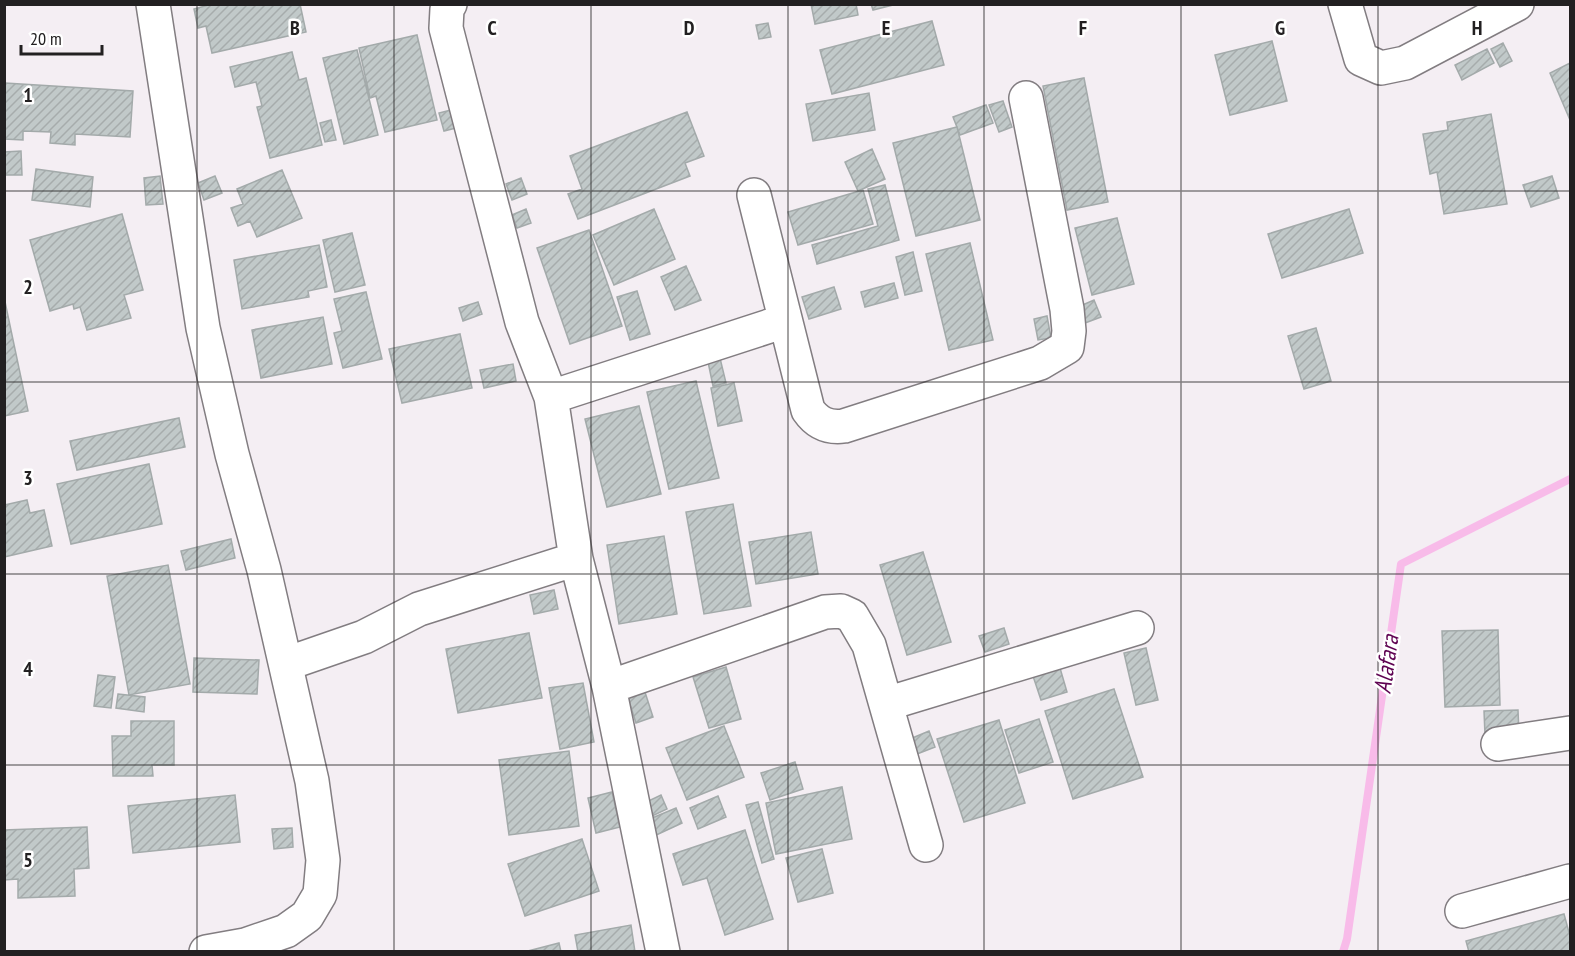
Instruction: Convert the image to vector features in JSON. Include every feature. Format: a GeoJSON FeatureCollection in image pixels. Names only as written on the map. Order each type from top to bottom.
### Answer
{"type":"FeatureCollection","features":[{"type":"Feature","properties":{"kind":"street"},"geometry":{"type":"LineString","coordinates":[[153,4],[203,328],[232,454],[264,570],[312,781],[323,860],[320,894],[307,916],[286,931],[245,945],[206,951]]}},
{"type":"Feature","properties":{"kind":"street"},"geometry":{"type":"LineString","coordinates":[[450,4],[447,9],[446,28],[489,202],[522,322],[551,397],[576,560],[609,687],[663,951]]}},
{"type":"Feature","properties":{"kind":"street"},"geometry":{"type":"LineString","coordinates":[[1345,4],[1361,59],[1381,68],[1405,63],[1517,4]]}},
{"type":"Feature","properties":{"kind":"street"},"geometry":{"type":"LineString","coordinates":[[754,195],[808,410],[814,419],[835,427],[844,426],[1040,363],[1067,347],[1069,331],[1067,309],[1026,98]]}},
{"type":"Feature","properties":{"kind":"street"},"geometry":{"type":"LineString","coordinates":[[551,397],[785,321]]}},
{"type":"Feature","properties":{"kind":"street"},"geometry":{"type":"LineString","coordinates":[[285,664],[364,637],[419,609],[576,560]]}},
{"type":"Feature","properties":{"kind":"street"},"geometry":{"type":"LineString","coordinates":[[609,687],[825,612],[841,610],[852,616],[869,645],[926,845]]}},
{"type":"Feature","properties":{"kind":"street"},"geometry":{"type":"LineString","coordinates":[[886,704],[1137,628]]}},
{"type":"Feature","properties":{"kind":"street"},"geometry":{"type":"LineString","coordinates":[[1498,744],[1570,734]]}},
{"type":"Feature","properties":{"kind":"street"},"geometry":{"type":"LineString","coordinates":[[1462,911],[1570,881]]}},
{"type":"Feature","properties":{"kind":"building"},"geometry":{"type":"Polygon","coordinates":[[[212,4],[300,4],[306,32],[212,53],[206,26],[198,28],[194,9],[212,4]]]}},
{"type":"Feature","properties":{"kind":"building"},"geometry":{"type":"Polygon","coordinates":[[[811,4],[856,4],[858,15],[815,24],[811,4]]]}},
{"type":"Feature","properties":{"kind":"building"},"geometry":{"type":"Polygon","coordinates":[[[871,4],[897,4],[873,10],[871,4]]]}},
{"type":"Feature","properties":{"kind":"building"},"geometry":{"type":"Polygon","coordinates":[[[932,21],[944,65],[832,94],[820,50],[932,21]]]}},
{"type":"Feature","properties":{"kind":"building"},"geometry":{"type":"Polygon","coordinates":[[[768,23],[771,37],[759,39],[756,25],[768,23]]]}},
{"type":"Feature","properties":{"kind":"building"},"geometry":{"type":"Polygon","coordinates":[[[417,35],[437,120],[385,132],[376,96],[370,98],[359,48],[417,35]]]}},
{"type":"Feature","properties":{"kind":"building"},"geometry":{"type":"Polygon","coordinates":[[[1272,41],[1287,101],[1230,115],[1215,55],[1272,41]]]}},
{"type":"Feature","properties":{"kind":"building"},"geometry":{"type":"Polygon","coordinates":[[[1503,43],[1512,61],[1500,67],[1491,49],[1503,43]]]}},
{"type":"Feature","properties":{"kind":"building"},"geometry":{"type":"Polygon","coordinates":[[[1487,49],[1494,63],[1462,80],[1455,65],[1487,49]]]}},
{"type":"Feature","properties":{"kind":"building"},"geometry":{"type":"Polygon","coordinates":[[[357,50],[378,135],[344,144],[323,58],[357,50]]]}},
{"type":"Feature","properties":{"kind":"building"},"geometry":{"type":"Polygon","coordinates":[[[292,52],[299,80],[306,78],[322,145],[270,158],[257,107],[262,106],[256,82],[235,87],[230,67],[292,52]]]}},
{"type":"Feature","properties":{"kind":"building"},"geometry":{"type":"Polygon","coordinates":[[[1570,63],[1570,120],[1550,73],[1570,63]]]}},
{"type":"Feature","properties":{"kind":"building"},"geometry":{"type":"Polygon","coordinates":[[[1084,78],[1108,202],[1067,210],[1043,86],[1084,78]]]}},
{"type":"Feature","properties":{"kind":"building"},"geometry":{"type":"Polygon","coordinates":[[[5,83],[133,91],[130,137],[75,134],[75,145],[50,143],[51,132],[23,131],[23,140],[4,139],[5,83]]]}},
{"type":"Feature","properties":{"kind":"building"},"geometry":{"type":"Polygon","coordinates":[[[869,93],[875,130],[813,141],[806,104],[869,93]]]}},
{"type":"Feature","properties":{"kind":"building"},"geometry":{"type":"Polygon","coordinates":[[[1003,101],[1012,127],[999,132],[989,105],[1003,101]]]}},
{"type":"Feature","properties":{"kind":"building"},"geometry":{"type":"Polygon","coordinates":[[[986,105],[993,123],[960,135],[953,117],[986,105]]]}},
{"type":"Feature","properties":{"kind":"building"},"geometry":{"type":"Polygon","coordinates":[[[455,109],[460,127],[444,131],[439,113],[455,109]]]}},
{"type":"Feature","properties":{"kind":"building"},"geometry":{"type":"Polygon","coordinates":[[[687,112],[704,156],[685,163],[690,176],[578,219],[568,194],[582,189],[570,156],[687,112]]]}},
{"type":"Feature","properties":{"kind":"building"},"geometry":{"type":"Polygon","coordinates":[[[1491,114],[1507,204],[1444,214],[1437,172],[1430,174],[1423,134],[1448,130],[1447,122],[1491,114]]]}},
{"type":"Feature","properties":{"kind":"building"},"geometry":{"type":"Polygon","coordinates":[[[331,120],[336,140],[325,142],[320,123],[331,120]]]}},
{"type":"Feature","properties":{"kind":"building"},"geometry":{"type":"Polygon","coordinates":[[[957,127],[980,220],[916,236],[893,143],[957,127]]]}},
{"type":"Feature","properties":{"kind":"building"},"geometry":{"type":"Polygon","coordinates":[[[872,149],[885,179],[858,191],[845,162],[872,149]]]}},
{"type":"Feature","properties":{"kind":"building"},"geometry":{"type":"Polygon","coordinates":[[[21,151],[22,175],[4,175],[4,152],[21,151]]]}},
{"type":"Feature","properties":{"kind":"building"},"geometry":{"type":"Polygon","coordinates":[[[36,169],[93,177],[90,207],[32,200],[36,169]]]}},
{"type":"Feature","properties":{"kind":"building"},"geometry":{"type":"Polygon","coordinates":[[[282,170],[302,218],[257,237],[250,221],[238,226],[231,208],[243,204],[237,189],[282,170]]]}},
{"type":"Feature","properties":{"kind":"building"},"geometry":{"type":"Polygon","coordinates":[[[160,176],[163,204],[146,205],[144,178],[160,176]]]}},
{"type":"Feature","properties":{"kind":"building"},"geometry":{"type":"Polygon","coordinates":[[[215,176],[222,193],[204,200],[198,183],[215,176]]]}},
{"type":"Feature","properties":{"kind":"building"},"geometry":{"type":"Polygon","coordinates":[[[1552,176],[1559,198],[1531,207],[1523,185],[1552,176]]]}},
{"type":"Feature","properties":{"kind":"building"},"geometry":{"type":"Polygon","coordinates":[[[521,178],[527,194],[512,200],[506,184],[521,178]]]}},
{"type":"Feature","properties":{"kind":"building"},"geometry":{"type":"Polygon","coordinates":[[[885,185],[899,240],[817,264],[812,245],[878,226],[868,189],[885,185]]]}},
{"type":"Feature","properties":{"kind":"building"},"geometry":{"type":"Polygon","coordinates":[[[863,190],[873,224],[798,245],[788,212],[863,190]]]}},
{"type":"Feature","properties":{"kind":"building"},"geometry":{"type":"Polygon","coordinates":[[[526,209],[531,223],[517,228],[512,215],[526,209]]]}},
{"type":"Feature","properties":{"kind":"building"},"geometry":{"type":"Polygon","coordinates":[[[654,209],[675,259],[614,285],[593,235],[654,209]]]}},
{"type":"Feature","properties":{"kind":"building"},"geometry":{"type":"Polygon","coordinates":[[[1349,209],[1363,253],[1282,278],[1268,234],[1349,209]]]}},
{"type":"Feature","properties":{"kind":"building"},"geometry":{"type":"Polygon","coordinates":[[[122,214],[143,290],[124,295],[131,318],[87,330],[80,307],[74,309],[73,304],[50,311],[30,240],[122,214]]]}},
{"type":"Feature","properties":{"kind":"building"},"geometry":{"type":"Polygon","coordinates":[[[1117,218],[1134,284],[1092,295],[1075,228],[1117,218]]]}},
{"type":"Feature","properties":{"kind":"building"},"geometry":{"type":"Polygon","coordinates":[[[589,230],[622,326],[570,344],[537,248],[589,230]]]}},
{"type":"Feature","properties":{"kind":"building"},"geometry":{"type":"Polygon","coordinates":[[[352,233],[365,285],[335,292],[323,240],[352,233]]]}},
{"type":"Feature","properties":{"kind":"building"},"geometry":{"type":"Polygon","coordinates":[[[970,243],[993,340],[949,350],[926,254],[970,243]]]}},
{"type":"Feature","properties":{"kind":"building"},"geometry":{"type":"Polygon","coordinates":[[[319,245],[327,287],[308,291],[309,297],[242,309],[234,260],[319,245]]]}},
{"type":"Feature","properties":{"kind":"building"},"geometry":{"type":"Polygon","coordinates":[[[913,252],[922,291],[905,295],[896,257],[913,252]]]}},
{"type":"Feature","properties":{"kind":"building"},"geometry":{"type":"Polygon","coordinates":[[[686,266],[701,300],[675,310],[661,277],[686,266]]]}},
{"type":"Feature","properties":{"kind":"building"},"geometry":{"type":"Polygon","coordinates":[[[894,283],[898,298],[865,307],[861,292],[894,283]]]}},
{"type":"Feature","properties":{"kind":"building"},"geometry":{"type":"Polygon","coordinates":[[[834,287],[841,309],[809,319],[802,297],[834,287]]]}},
{"type":"Feature","properties":{"kind":"building"},"geometry":{"type":"Polygon","coordinates":[[[637,291],[650,334],[630,340],[617,297],[637,291]]]}},
{"type":"Feature","properties":{"kind":"building"},"geometry":{"type":"Polygon","coordinates":[[[366,292],[382,359],[343,368],[334,333],[342,331],[334,299],[366,292]]]}},
{"type":"Feature","properties":{"kind":"building"},"geometry":{"type":"Polygon","coordinates":[[[4,297],[28,411],[4,416],[4,297]]]}},
{"type":"Feature","properties":{"kind":"building"},"geometry":{"type":"Polygon","coordinates":[[[1094,300],[1101,317],[1085,323],[1078,307],[1094,300]]]}},
{"type":"Feature","properties":{"kind":"building"},"geometry":{"type":"Polygon","coordinates":[[[478,302],[482,314],[463,321],[459,308],[478,302]]]}},
{"type":"Feature","properties":{"kind":"building"},"geometry":{"type":"Polygon","coordinates":[[[1047,316],[1051,338],[1038,340],[1034,319],[1047,316]]]}},
{"type":"Feature","properties":{"kind":"building"},"geometry":{"type":"Polygon","coordinates":[[[323,317],[332,364],[261,378],[252,330],[323,317]]]}},
{"type":"Feature","properties":{"kind":"building"},"geometry":{"type":"Polygon","coordinates":[[[1316,328],[1331,381],[1304,389],[1288,336],[1316,328]]]}},
{"type":"Feature","properties":{"kind":"building"},"geometry":{"type":"Polygon","coordinates":[[[460,334],[472,388],[402,403],[389,349],[460,334]]]}},
{"type":"Feature","properties":{"kind":"building"},"geometry":{"type":"Polygon","coordinates":[[[719,354],[726,383],[713,386],[707,357],[719,354]]]}},
{"type":"Feature","properties":{"kind":"building"},"geometry":{"type":"Polygon","coordinates":[[[513,364],[516,381],[484,388],[480,370],[513,364]]]}},
{"type":"Feature","properties":{"kind":"building"},"geometry":{"type":"Polygon","coordinates":[[[696,381],[719,478],[669,489],[647,392],[696,381]]]}},
{"type":"Feature","properties":{"kind":"building"},"geometry":{"type":"Polygon","coordinates":[[[734,383],[742,421],[718,426],[711,388],[734,383]]]}},
{"type":"Feature","properties":{"kind":"building"},"geometry":{"type":"Polygon","coordinates":[[[639,406],[661,494],[607,507],[585,419],[639,406]]]}},
{"type":"Feature","properties":{"kind":"building"},"geometry":{"type":"Polygon","coordinates":[[[179,418],[185,447],[77,470],[70,441],[179,418]]]}},
{"type":"Feature","properties":{"kind":"building"},"geometry":{"type":"Polygon","coordinates":[[[149,464],[162,524],[71,544],[57,484],[149,464]]]}},
{"type":"Feature","properties":{"kind":"building"},"geometry":{"type":"Polygon","coordinates":[[[27,500],[30,513],[44,510],[52,546],[4,557],[4,505],[27,500]]]}},
{"type":"Feature","properties":{"kind":"building"},"geometry":{"type":"Polygon","coordinates":[[[733,504],[751,606],[704,614],[686,512],[733,504]]]}},
{"type":"Feature","properties":{"kind":"building"},"geometry":{"type":"Polygon","coordinates":[[[811,532],[818,574],[756,584],[749,542],[811,532]]]}},
{"type":"Feature","properties":{"kind":"building"},"geometry":{"type":"Polygon","coordinates":[[[664,536],[677,614],[619,624],[607,545],[664,536]]]}},
{"type":"Feature","properties":{"kind":"building"},"geometry":{"type":"Polygon","coordinates":[[[231,539],[235,558],[186,570],[181,551],[231,539]]]}},
{"type":"Feature","properties":{"kind":"building"},"geometry":{"type":"Polygon","coordinates":[[[923,552],[951,642],[907,655],[880,565],[923,552]]]}},
{"type":"Feature","properties":{"kind":"building"},"geometry":{"type":"Polygon","coordinates":[[[168,565],[190,684],[129,695],[107,576],[168,565]]]}},
{"type":"Feature","properties":{"kind":"building"},"geometry":{"type":"Polygon","coordinates":[[[554,590],[558,609],[534,614],[530,595],[554,590]]]}},
{"type":"Feature","properties":{"kind":"building"},"geometry":{"type":"Polygon","coordinates":[[[1004,628],[1009,644],[985,652],[979,636],[1004,628]]]}},
{"type":"Feature","properties":{"kind":"building"},"geometry":{"type":"Polygon","coordinates":[[[1498,630],[1500,705],[1445,707],[1442,631],[1498,630]]]}},
{"type":"Feature","properties":{"kind":"building"},"geometry":{"type":"Polygon","coordinates":[[[529,633],[542,698],[458,713],[446,649],[529,633]]]}},
{"type":"Feature","properties":{"kind":"building"},"geometry":{"type":"Polygon","coordinates":[[[1146,648],[1158,700],[1136,705],[1124,653],[1146,648]]]}},
{"type":"Feature","properties":{"kind":"building"},"geometry":{"type":"Polygon","coordinates":[[[194,658],[259,660],[257,694],[193,692],[194,658]]]}},
{"type":"Feature","properties":{"kind":"building"},"geometry":{"type":"Polygon","coordinates":[[[726,667],[741,719],[709,728],[693,677],[726,667]]]}},
{"type":"Feature","properties":{"kind":"building"},"geometry":{"type":"Polygon","coordinates":[[[1060,668],[1067,692],[1041,700],[1033,676],[1060,668]]]}},
{"type":"Feature","properties":{"kind":"building"},"geometry":{"type":"Polygon","coordinates":[[[98,675],[115,677],[111,708],[94,706],[98,675]]]}},
{"type":"Feature","properties":{"kind":"building"},"geometry":{"type":"Polygon","coordinates":[[[583,683],[594,742],[560,749],[549,688],[583,683]]]}},
{"type":"Feature","properties":{"kind":"building"},"geometry":{"type":"Polygon","coordinates":[[[644,689],[653,717],[636,723],[627,695],[644,689]]]}},
{"type":"Feature","properties":{"kind":"building"},"geometry":{"type":"Polygon","coordinates":[[[1114,689],[1143,777],[1073,799],[1045,711],[1114,689]]]}},
{"type":"Feature","properties":{"kind":"building"},"geometry":{"type":"Polygon","coordinates":[[[118,694],[145,697],[144,712],[116,708],[118,694]]]}},
{"type":"Feature","properties":{"kind":"building"},"geometry":{"type":"Polygon","coordinates":[[[1518,710],[1519,735],[1485,735],[1484,711],[1518,710]]]}},
{"type":"Feature","properties":{"kind":"building"},"geometry":{"type":"Polygon","coordinates":[[[1039,719],[1053,762],[1019,773],[1005,730],[1039,719]]]}},
{"type":"Feature","properties":{"kind":"building"},"geometry":{"type":"Polygon","coordinates":[[[999,720],[1025,803],[964,822],[937,739],[999,720]]]}},
{"type":"Feature","properties":{"kind":"building"},"geometry":{"type":"Polygon","coordinates":[[[131,721],[174,721],[174,765],[152,765],[153,776],[113,776],[112,736],[131,736],[131,721]]]}},
{"type":"Feature","properties":{"kind":"building"},"geometry":{"type":"Polygon","coordinates":[[[724,726],[744,777],[687,800],[666,748],[724,726]]]}},
{"type":"Feature","properties":{"kind":"building"},"geometry":{"type":"Polygon","coordinates":[[[929,731],[935,747],[917,754],[910,739],[929,731]]]}},
{"type":"Feature","properties":{"kind":"building"},"geometry":{"type":"Polygon","coordinates":[[[569,751],[579,826],[509,835],[499,760],[569,751]]]}},
{"type":"Feature","properties":{"kind":"building"},"geometry":{"type":"Polygon","coordinates":[[[795,762],[803,789],[770,800],[761,773],[795,762]]]}},
{"type":"Feature","properties":{"kind":"building"},"geometry":{"type":"Polygon","coordinates":[[[842,787],[852,839],[776,854],[766,803],[842,787]]]}},
{"type":"Feature","properties":{"kind":"building"},"geometry":{"type":"Polygon","coordinates":[[[612,792],[620,827],[596,833],[588,798],[612,792]]]}},
{"type":"Feature","properties":{"kind":"building"},"geometry":{"type":"Polygon","coordinates":[[[235,795],[240,842],[133,853],[128,806],[235,795]]]}},
{"type":"Feature","properties":{"kind":"building"},"geometry":{"type":"Polygon","coordinates":[[[661,795],[667,809],[648,818],[642,804],[661,795]]]}},
{"type":"Feature","properties":{"kind":"building"},"geometry":{"type":"Polygon","coordinates":[[[718,796],[726,817],[698,829],[690,808],[718,796]]]}},
{"type":"Feature","properties":{"kind":"building"},"geometry":{"type":"Polygon","coordinates":[[[758,802],[774,859],[762,863],[746,805],[758,802]]]}},
{"type":"Feature","properties":{"kind":"building"},"geometry":{"type":"Polygon","coordinates":[[[676,808],[682,823],[652,837],[645,821],[676,808]]]}},
{"type":"Feature","properties":{"kind":"building"},"geometry":{"type":"Polygon","coordinates":[[[87,827],[89,868],[74,869],[75,896],[18,898],[18,879],[4,880],[4,830],[87,827]]]}},
{"type":"Feature","properties":{"kind":"building"},"geometry":{"type":"Polygon","coordinates":[[[292,828],[293,847],[274,849],[272,829],[292,828]]]}},
{"type":"Feature","properties":{"kind":"building"},"geometry":{"type":"Polygon","coordinates":[[[745,830],[773,919],[725,935],[707,878],[683,885],[673,854],[745,830]]]}},
{"type":"Feature","properties":{"kind":"building"},"geometry":{"type":"Polygon","coordinates":[[[582,839],[599,891],[525,916],[508,864],[582,839]]]}},
{"type":"Feature","properties":{"kind":"building"},"geometry":{"type":"Polygon","coordinates":[[[822,849],[833,893],[798,902],[786,858],[822,849]]]}},
{"type":"Feature","properties":{"kind":"building"},"geometry":{"type":"Polygon","coordinates":[[[1564,914],[1570,936],[1570,952],[1469,952],[1466,941],[1564,914]]]}},
{"type":"Feature","properties":{"kind":"building"},"geometry":{"type":"Polygon","coordinates":[[[631,925],[635,952],[578,952],[575,935],[631,925]]]}},
{"type":"Feature","properties":{"kind":"building"},"geometry":{"type":"Polygon","coordinates":[[[559,943],[561,952],[524,952],[559,943]]]}},
{"type":"Feature","properties":{"kind":"waterway","name":"Alafara"},"geometry":{"type":"LineString","coordinates":[[1343,952],[1347,939],[1401,564],[1570,479]]}}]}
